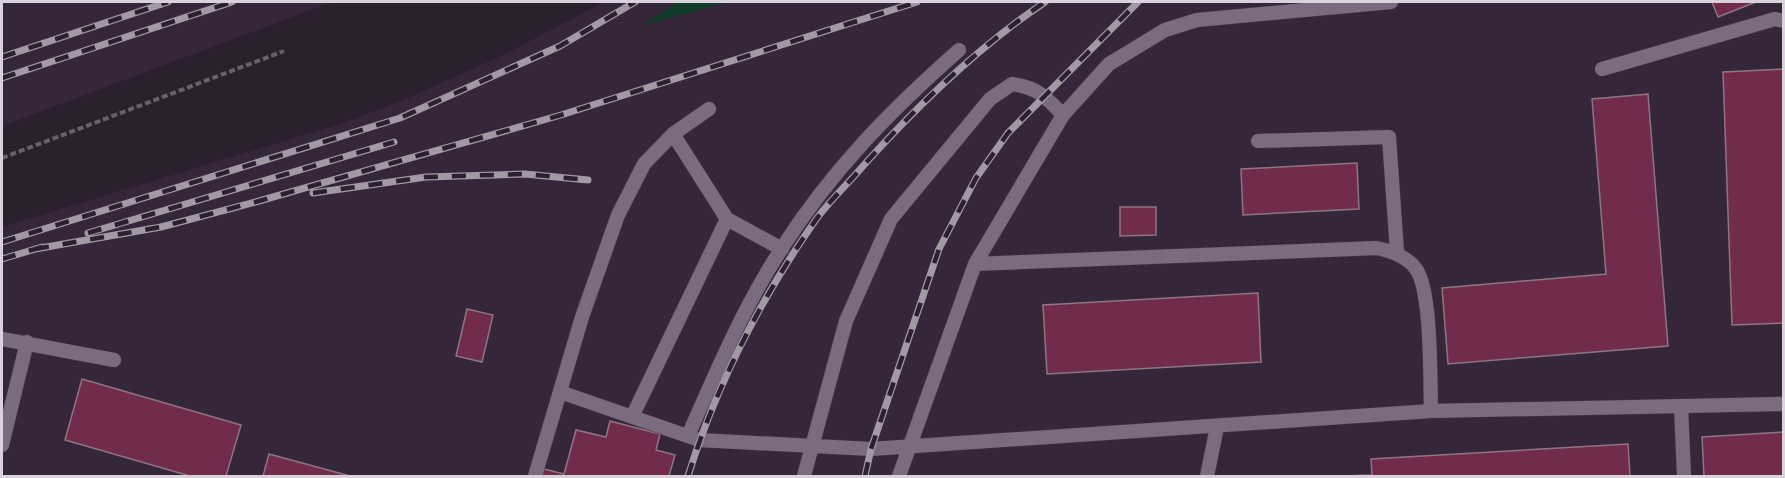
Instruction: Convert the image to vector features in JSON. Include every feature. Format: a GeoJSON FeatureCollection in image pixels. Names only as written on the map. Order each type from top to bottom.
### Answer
{"type":"FeatureCollection","features":[{"type":"Feature","properties":{"kind":"lane"},"geometry":{"type":"LineString","coordinates":[[899,477],[975,264],[1063,115],[1109,64],[1165,30],[1197,20],[1391,2]]}},
{"type":"Feature","properties":{"kind":"lane"},"geometry":{"type":"LineString","coordinates":[[1602,69],[1775,19],[1784,21]]}},
{"type":"Feature","properties":{"kind":"lane"},"geometry":{"type":"LineString","coordinates":[[688,436],[729,344],[782,249],[843,165],[897,104],[958,50]]}},
{"type":"Feature","properties":{"kind":"lane"},"geometry":{"type":"LineString","coordinates":[[804,477],[846,321],[891,219],[990,99],[1012,84],[1031,87],[1045,95],[1063,115]]}},
{"type":"Feature","properties":{"kind":"lane"},"geometry":{"type":"LineString","coordinates":[[535,477],[582,317],[618,215],[644,164],[673,134],[709,109]]}},
{"type":"Feature","properties":{"kind":"lane"},"geometry":{"type":"LineString","coordinates":[[673,134],[727,219],[782,249]]}},
{"type":"Feature","properties":{"kind":"lane"},"geometry":{"type":"LineString","coordinates":[[1258,141],[1389,137],[1397,252]]}},
{"type":"Feature","properties":{"kind":"lane"},"geometry":{"type":"LineString","coordinates":[[632,417],[727,219]]}},
{"type":"Feature","properties":{"kind":"lane"},"geometry":{"type":"LineString","coordinates":[[975,264],[1377,248],[1397,252],[1416,269],[1425,292],[1431,411]]}},
{"type":"Feature","properties":{"kind":"lane"},"geometry":{"type":"LineString","coordinates":[[2,339],[114,360]]}},
{"type":"Feature","properties":{"kind":"lane"},"geometry":{"type":"LineString","coordinates":[[2,445],[27,342]]}},
{"type":"Feature","properties":{"kind":"lane"},"geometry":{"type":"LineString","coordinates":[[560,392],[699,440],[813,444],[871,449],[1431,411],[1784,404]]}},
{"type":"Feature","properties":{"kind":"lane"},"geometry":{"type":"LineString","coordinates":[[1681,406],[1684,477]]}},
{"type":"Feature","properties":{"kind":"lane"},"geometry":{"type":"LineString","coordinates":[[1207,477],[1217,427]]}},
{"type":"Feature","properties":{"kind":"path"},"geometry":{"type":"LineString","coordinates":[[2,158],[284,51]]}},
{"type":"Feature","properties":{"kind":"shaded area"},"geometry":{"type":"Polygon","coordinates":[[[2,2],[332,2],[2,126],[2,2]]]}},
{"type":"Feature","properties":{"kind":"shaded area"},"geometry":{"type":"Polygon","coordinates":[[[604,2],[678,2],[645,24],[730,2],[1783,2],[1783,476],[2,476],[2,227],[343,123],[406,99],[505,54],[604,2]]]}},
{"type":"Feature","properties":{"kind":"green space"},"geometry":{"type":"Polygon","coordinates":[[[678,2],[730,2],[643,25],[678,2]]]}},
{"type":"Feature","properties":{"kind":"building"},"geometry":{"type":"Polygon","coordinates":[[[1712,2],[1756,2],[1718,17],[1712,2]]]}},
{"type":"Feature","properties":{"kind":"building"},"geometry":{"type":"Polygon","coordinates":[[[1784,69],[1784,323],[1732,325],[1723,72],[1784,69]]]}},
{"type":"Feature","properties":{"kind":"building"},"geometry":{"type":"Polygon","coordinates":[[[1648,94],[1668,346],[1448,364],[1442,288],[1606,274],[1592,99],[1648,94]]]}},
{"type":"Feature","properties":{"kind":"building"},"geometry":{"type":"Polygon","coordinates":[[[1357,163],[1359,209],[1243,215],[1241,169],[1357,163]]]}},
{"type":"Feature","properties":{"kind":"building"},"geometry":{"type":"Polygon","coordinates":[[[1120,207],[1156,207],[1156,235],[1120,236],[1120,207]]]}},
{"type":"Feature","properties":{"kind":"building"},"geometry":{"type":"Polygon","coordinates":[[[1258,293],[1261,362],[1047,374],[1043,305],[1258,293]]]}},
{"type":"Feature","properties":{"kind":"building"},"geometry":{"type":"Polygon","coordinates":[[[467,309],[493,315],[482,362],[456,356],[467,309]]]}},
{"type":"Feature","properties":{"kind":"building"},"geometry":{"type":"Polygon","coordinates":[[[82,379],[241,425],[226,476],[190,476],[65,440],[82,379]]]}},
{"type":"Feature","properties":{"kind":"building"},"geometry":{"type":"Polygon","coordinates":[[[610,421],[660,434],[656,450],[675,455],[669,476],[542,476],[544,469],[564,474],[576,430],[606,437],[610,421]]]}},
{"type":"Feature","properties":{"kind":"building"},"geometry":{"type":"Polygon","coordinates":[[[1784,432],[1784,476],[1704,476],[1702,437],[1784,432]]]}},
{"type":"Feature","properties":{"kind":"building"},"geometry":{"type":"Polygon","coordinates":[[[1628,444],[1630,476],[1343,476],[1372,475],[1371,459],[1628,444]]]}},
{"type":"Feature","properties":{"kind":"building"},"geometry":{"type":"Polygon","coordinates":[[[269,454],[350,476],[263,476],[269,454]]]}},
{"type":"Feature","properties":{"kind":"railway"},"geometry":{"type":"LineString","coordinates":[[2,57],[168,2]]}},
{"type":"Feature","properties":{"kind":"railway"},"geometry":{"type":"LineString","coordinates":[[2,78],[232,2]]}},
{"type":"Feature","properties":{"kind":"railway"},"geometry":{"type":"LineString","coordinates":[[2,242],[400,118],[560,46],[635,2]]}},
{"type":"Feature","properties":{"kind":"railway"},"geometry":{"type":"LineString","coordinates":[[35,249],[161,227],[259,201],[561,115],[917,2]]}},
{"type":"Feature","properties":{"kind":"railway"},"geometry":{"type":"LineString","coordinates":[[688,476],[726,376],[758,312],[795,250],[820,214],[884,143],[949,78],[996,38],[1045,2]]}},
{"type":"Feature","properties":{"kind":"railway"},"geometry":{"type":"LineString","coordinates":[[865,476],[871,449],[939,249],[976,178],[1008,133],[1138,2]]}},
{"type":"Feature","properties":{"kind":"railway"},"geometry":{"type":"LineString","coordinates":[[88,233],[394,142]]}},
{"type":"Feature","properties":{"kind":"railway"},"geometry":{"type":"LineString","coordinates":[[313,193],[426,177],[525,174],[588,180]]}},
{"type":"Feature","properties":{"kind":"railway"},"geometry":{"type":"LineString","coordinates":[[2,259],[42,247]]}}]}
